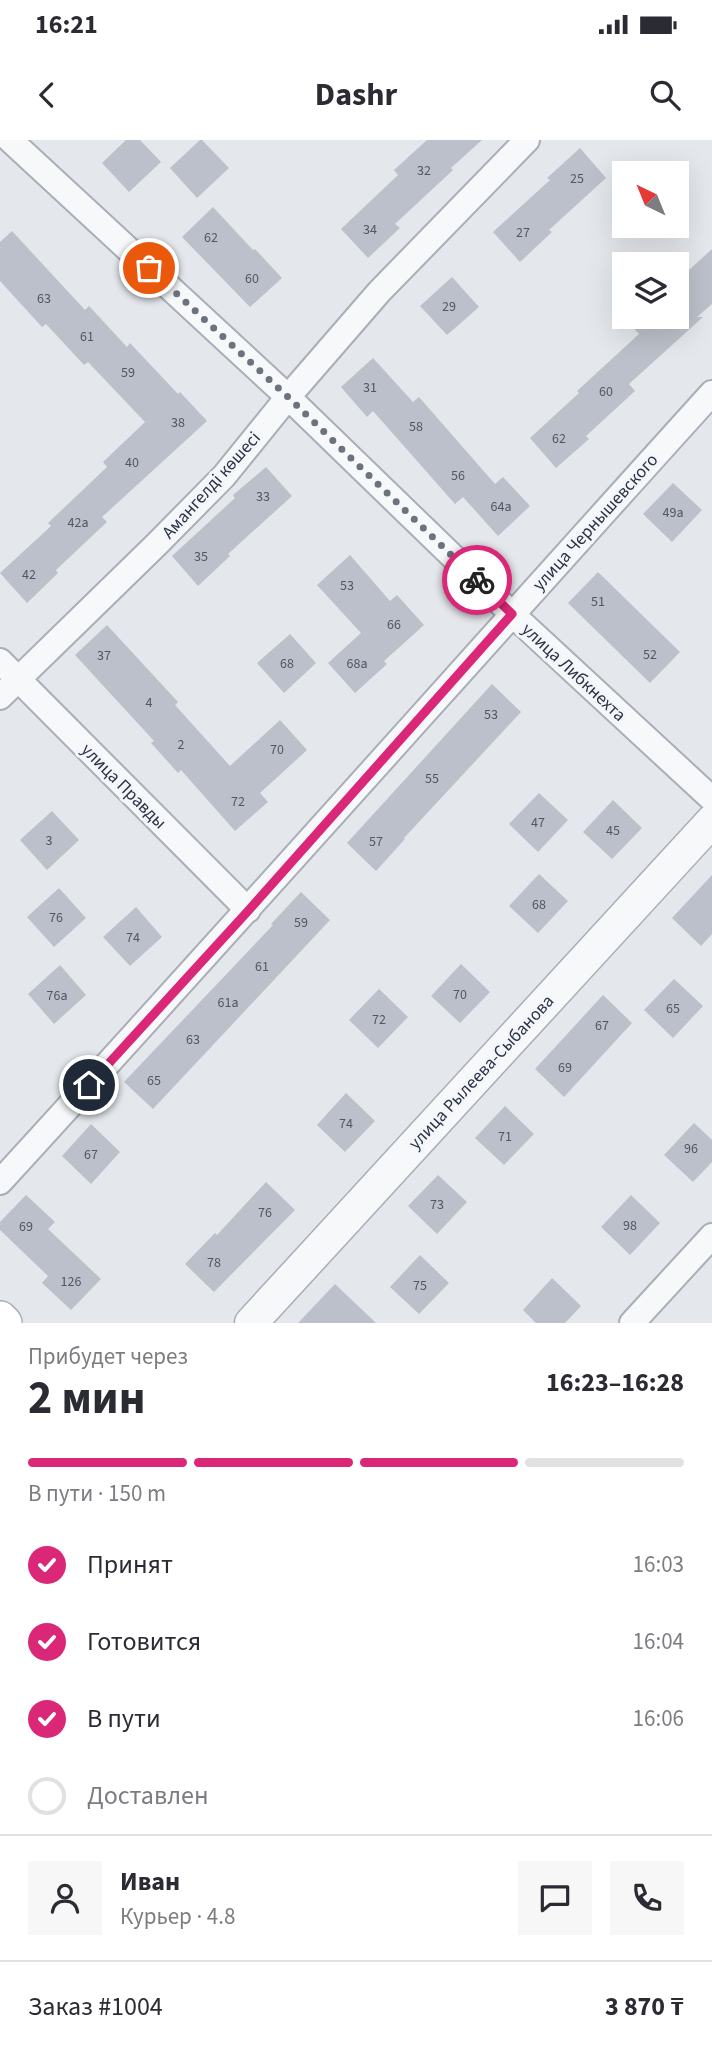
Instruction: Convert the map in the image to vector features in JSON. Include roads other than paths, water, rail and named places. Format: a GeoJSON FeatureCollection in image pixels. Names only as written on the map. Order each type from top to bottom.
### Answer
{"type":"FeatureCollection","features":[{"type":"Feature","properties":{"kind":"main road"},"geometry":{"type":"LineString","coordinates":[[0,1319],[4,1323]]}},
{"type":"Feature","properties":{"kind":"street","name":"улица Либкнехта"},"geometry":{"type":"LineString","coordinates":[[10,140],[288,397],[512,614],[712,799]]}},
{"type":"Feature","properties":{"kind":"street","name":"Амангелді көшесі"},"geometry":{"type":"LineString","coordinates":[[9,688],[224,476],[379,292],[527,140]]}},
{"type":"Feature","properties":{"kind":"street","name":"улица Чернышевского"},"geometry":{"type":"LineString","coordinates":[[0,1182],[248,911],[712,393]]}},
{"type":"Feature","properties":{"kind":"street","name":"улица Правды"},"geometry":{"type":"LineString","coordinates":[[0,661],[9,688],[248,911]]}},
{"type":"Feature","properties":{"kind":"street","name":"улица Рылеева-Сыбанова"},"geometry":{"type":"LineString","coordinates":[[251,1323],[712,821]]}},
{"type":"Feature","properties":{"kind":"street"},"geometry":{"type":"LineString","coordinates":[[632,1323],[712,1236]]}}]}
